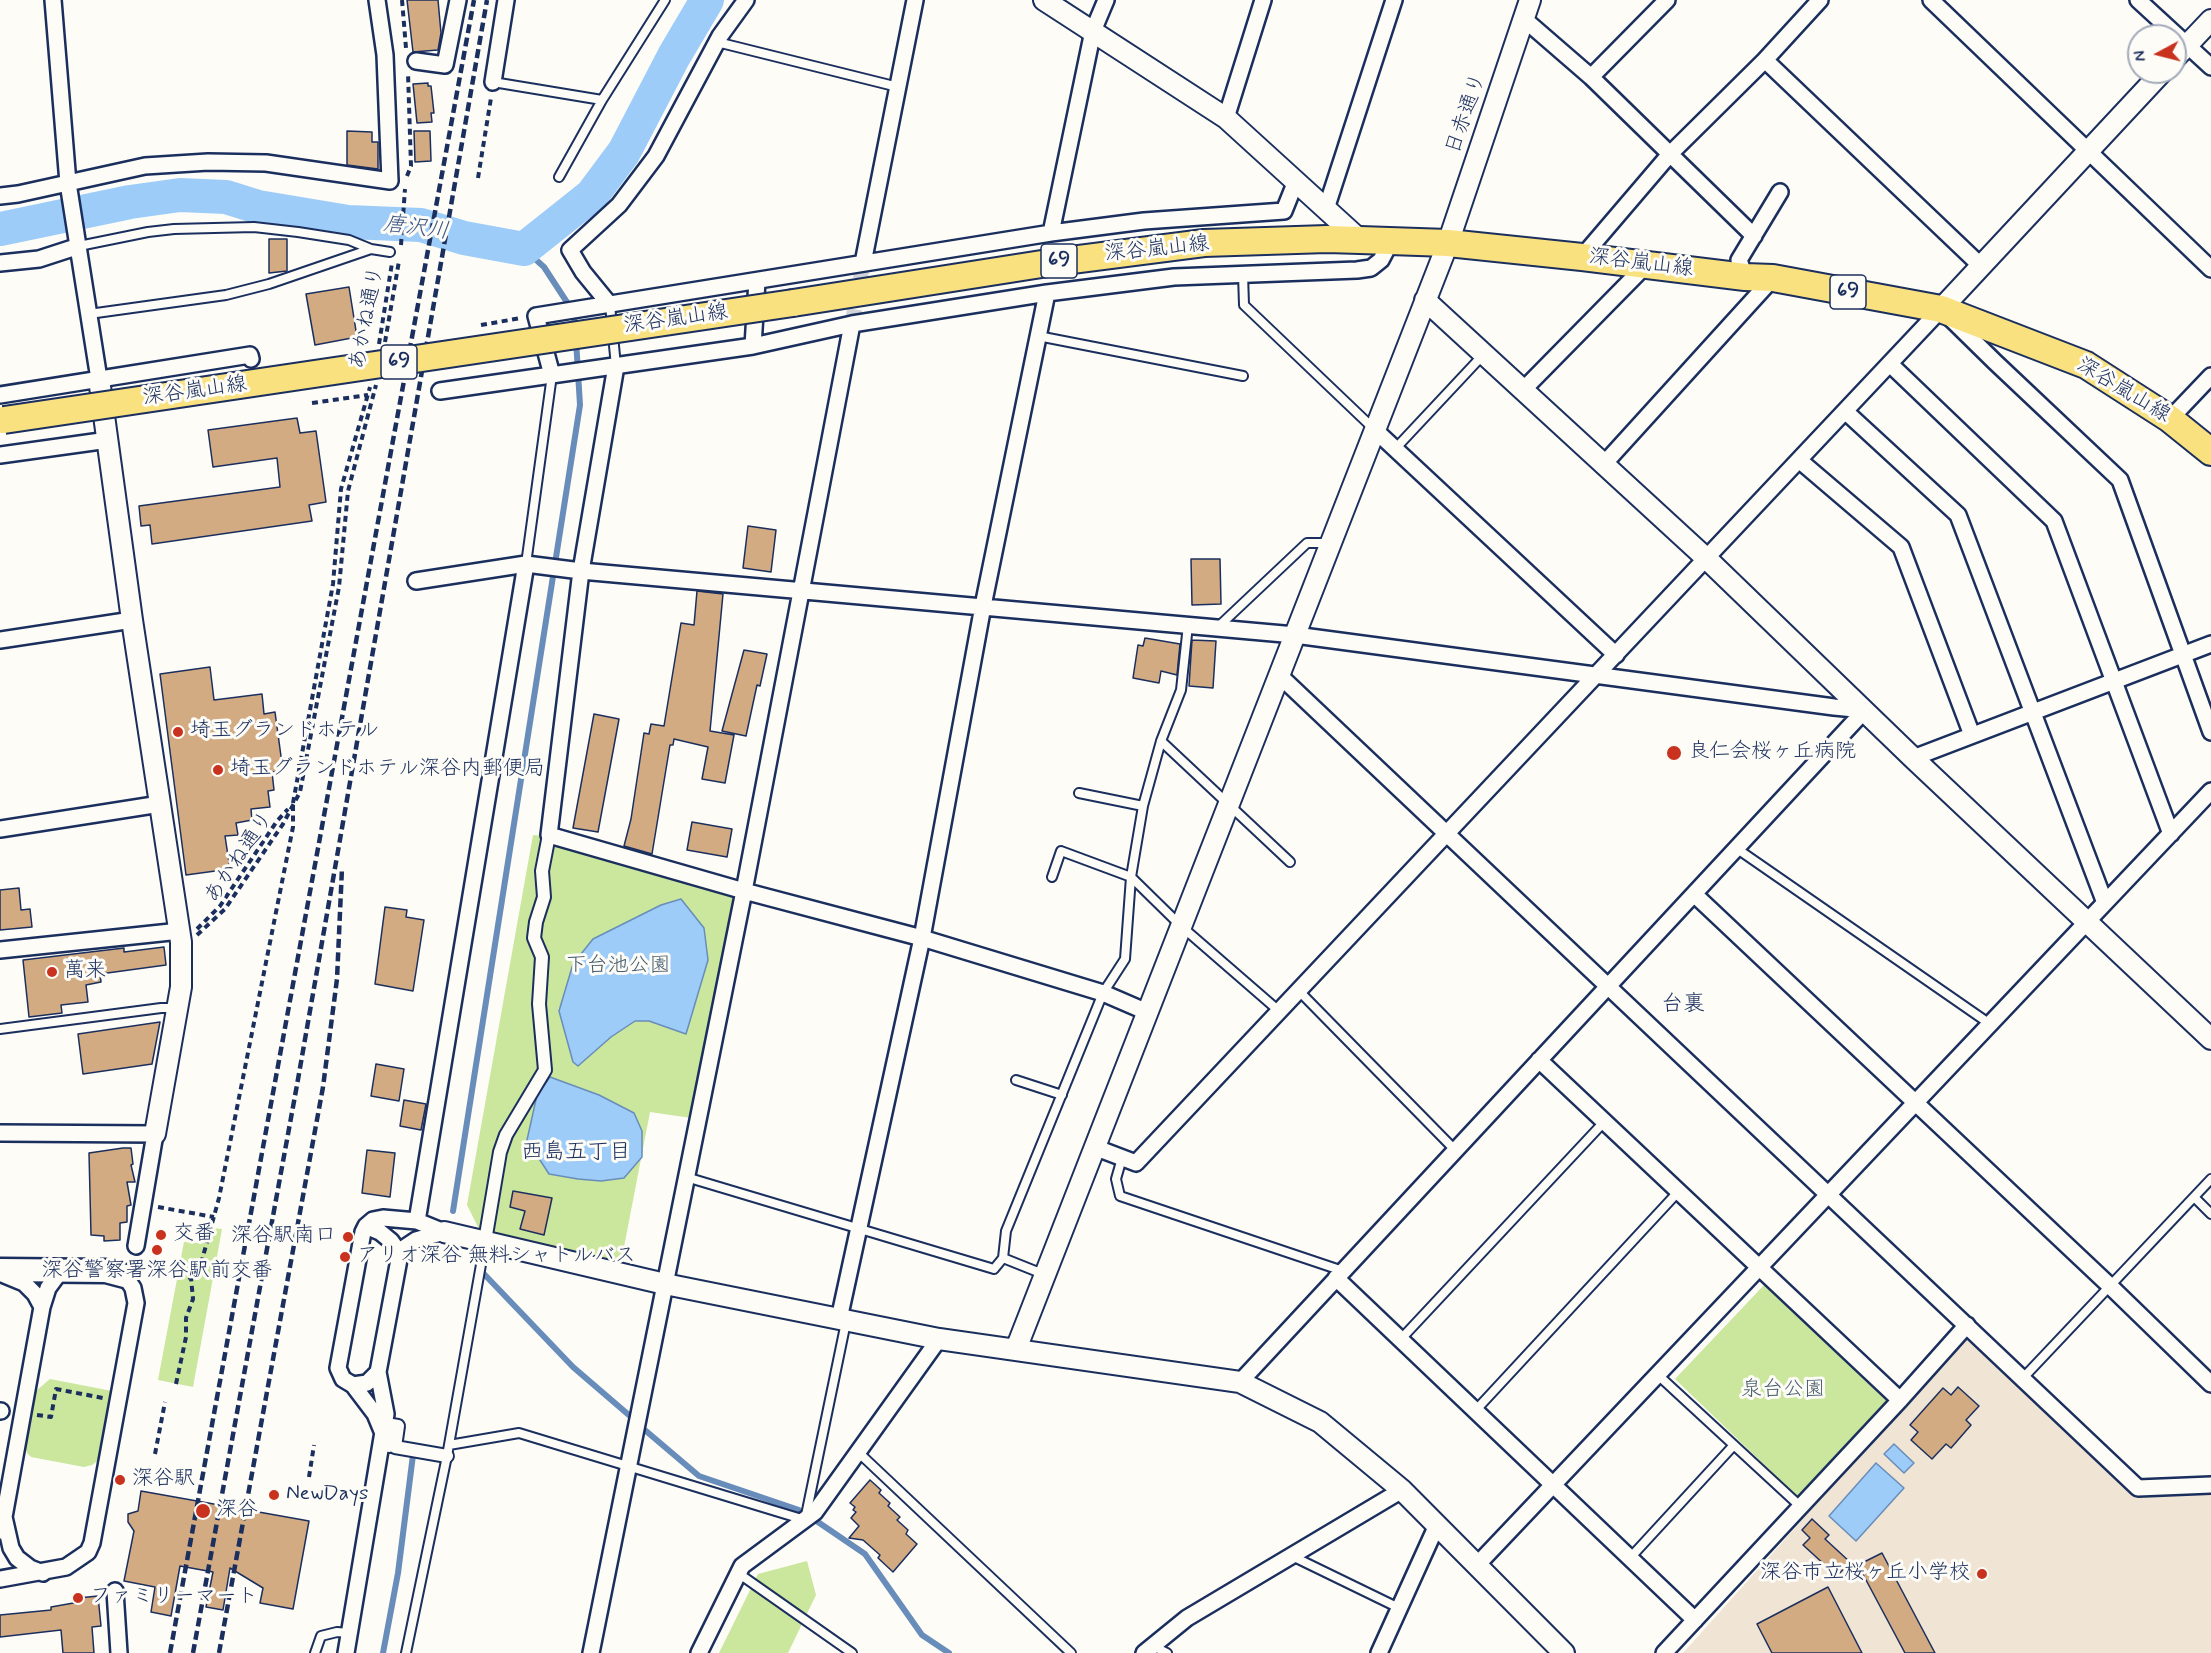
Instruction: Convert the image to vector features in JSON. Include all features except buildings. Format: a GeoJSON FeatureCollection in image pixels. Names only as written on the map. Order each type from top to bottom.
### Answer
{"type":"FeatureCollection","features":[{"type":"Feature","properties":{"kind":"main road","name":"深谷嵐山線"},"geometry":{"type":"LineString","coordinates":[[2,421],[1048,263],[1204,243],[1327,238],[1448,243],[1744,277],[1773,278],[1941,309],[2086,365],[2170,419],[2211,452]]}},
{"type":"Feature","properties":{"kind":"main road"},"geometry":{"type":"LineString","coordinates":[[0,1272],[62,1269],[106,1271],[125,1276]]}},
{"type":"Feature","properties":{"kind":"street"},"geometry":{"type":"LineString","coordinates":[[53,0],[68,187],[99,379],[160,804],[188,933],[178,1008],[136,1246]]}},
{"type":"Feature","properties":{"kind":"street"},"geometry":{"type":"LineString","coordinates":[[0,196],[68,187],[145,166],[208,162],[266,162],[390,181],[384,55],[377,0]]}},
{"type":"Feature","properties":{"kind":"street"},"geometry":{"type":"LineString","coordinates":[[410,61],[445,65],[458,0]]}},
{"type":"Feature","properties":{"kind":"street"},"geometry":{"type":"LineString","coordinates":[[493,82],[507,0]]}},
{"type":"Feature","properties":{"kind":"street"},"geometry":{"type":"LineString","coordinates":[[610,305],[583,272],[570,250],[619,205],[656,156],[717,42],[746,0]]}},
{"type":"Feature","properties":{"kind":"street"},"geometry":{"type":"LineString","coordinates":[[863,264],[915,0]]}},
{"type":"Feature","properties":{"kind":"street"},"geometry":{"type":"LineString","coordinates":[[1044,0],[1226,118],[1360,240]]}},
{"type":"Feature","properties":{"kind":"street"},"geometry":{"type":"LineString","coordinates":[[1051,233],[1093,31],[1106,0]]}},
{"type":"Feature","properties":{"kind":"street"},"geometry":{"type":"LineString","coordinates":[[1226,118],[1263,0]]}},
{"type":"Feature","properties":{"kind":"street"},"geometry":{"type":"LineString","coordinates":[[1326,209],[1394,0]]}},
{"type":"Feature","properties":{"kind":"street"},"geometry":{"type":"LineString","coordinates":[[1591,78],[1667,0]]}},
{"type":"Feature","properties":{"kind":"street"},"geometry":{"type":"LineString","coordinates":[[1582,257],[1670,154],[1765,60],[1820,0]]}},
{"type":"Feature","properties":{"kind":"street"},"geometry":{"type":"LineString","coordinates":[[1931,0],[2211,270]]}},
{"type":"Feature","properties":{"kind":"street"},"geometry":{"type":"LineString","coordinates":[[2138,0],[2158,24]]}},
{"type":"Feature","properties":{"kind":"street"},"geometry":{"type":"LineString","coordinates":[[1527,9],[1591,78],[1754,236]]}},
{"type":"Feature","properties":{"kind":"street","name":"日赤通り"},"geometry":{"type":"LineString","coordinates":[[1016,1349],[1448,243],[1527,9]]}},
{"type":"Feature","properties":{"kind":"street"},"geometry":{"type":"LineString","coordinates":[[2187,46],[2211,20]]}},
{"type":"Feature","properties":{"kind":"street"},"geometry":{"type":"LineString","coordinates":[[2187,55],[2211,67]]}},
{"type":"Feature","properties":{"kind":"street"},"geometry":{"type":"LineString","coordinates":[[1765,60],[1981,266]]}},
{"type":"Feature","properties":{"kind":"street"},"geometry":{"type":"LineString","coordinates":[[1094,1147],[1136,1162],[1598,675],[2151,84]]}},
{"type":"Feature","properties":{"kind":"street"},"geometry":{"type":"LineString","coordinates":[[552,375],[536,316],[1051,233],[1144,221],[1284,211],[1296,181]]}},
{"type":"Feature","properties":{"kind":"street"},"geometry":{"type":"LineString","coordinates":[[1744,277],[1739,260],[1780,192]]}},
{"type":"Feature","properties":{"kind":"street"},"geometry":{"type":"LineString","coordinates":[[440,391],[753,346],[852,324],[1047,293],[1174,277],[1371,268],[1381,260],[1391,241]]}},
{"type":"Feature","properties":{"kind":"street"},"geometry":{"type":"LineString","coordinates":[[0,263],[39,259],[78,242]]}},
{"type":"Feature","properties":{"kind":"street"},"geometry":{"type":"LineString","coordinates":[[1523,390],[1645,266]]}},
{"type":"Feature","properties":{"kind":"street"},"geometry":{"type":"LineString","coordinates":[[1604,464],[1773,278]]}},
{"type":"Feature","properties":{"kind":"street"},"geometry":{"type":"LineString","coordinates":[[753,346],[757,281]]}},
{"type":"Feature","properties":{"kind":"street"},"geometry":{"type":"LineString","coordinates":[[843,1320],[859,1227],[922,938],[983,606],[1047,293]]}},
{"type":"Feature","properties":{"kind":"street"},"geometry":{"type":"LineString","coordinates":[[1425,300],[1707,559],[1913,758],[2211,1039]]}},
{"type":"Feature","properties":{"kind":"street"},"geometry":{"type":"LineString","coordinates":[[1941,309],[2120,480],[2211,732]]}},
{"type":"Feature","properties":{"kind":"street"},"geometry":{"type":"LineString","coordinates":[[591,1653],[744,891],[852,324]]}},
{"type":"Feature","properties":{"kind":"street"},"geometry":{"type":"LineString","coordinates":[[0,395],[250,355],[251,359]]}},
{"type":"Feature","properties":{"kind":"street"},"geometry":{"type":"LineString","coordinates":[[1890,364],[2054,520],[2112,681],[2171,834]]}},
{"type":"Feature","properties":{"kind":"street"},"geometry":{"type":"LineString","coordinates":[[485,1241],[500,1152],[506,1135],[545,1070],[539,1004],[543,957],[534,938],[536,922],[544,897],[542,871],[549,835],[581,571],[616,366]]}},
{"type":"Feature","properties":{"kind":"street"},"geometry":{"type":"LineString","coordinates":[[2170,419],[2211,376]]}},
{"type":"Feature","properties":{"kind":"street"},"geometry":{"type":"LineString","coordinates":[[1845,411],[1958,515],[2105,903]]}},
{"type":"Feature","properties":{"kind":"street"},"geometry":{"type":"LineString","coordinates":[[1376,431],[1616,655]]}},
{"type":"Feature","properties":{"kind":"street"},"geometry":{"type":"LineString","coordinates":[[0,455],[108,440]]}},
{"type":"Feature","properties":{"kind":"street"},"geometry":{"type":"LineString","coordinates":[[1799,460],[1901,547],[1972,735]]}},
{"type":"Feature","properties":{"kind":"street"},"geometry":{"type":"LineString","coordinates":[[346,1653],[386,1414],[378,1372],[400,1254],[408,1244],[428,1228],[529,565]]}},
{"type":"Feature","properties":{"kind":"street"},"geometry":{"type":"LineString","coordinates":[[416,581],[529,565],[1295,635],[1865,710]]}},
{"type":"Feature","properties":{"kind":"street"},"geometry":{"type":"LineString","coordinates":[[0,640],[132,620]]}},
{"type":"Feature","properties":{"kind":"street"},"geometry":{"type":"LineString","coordinates":[[1913,758],[2211,644]]}},
{"type":"Feature","properties":{"kind":"street"},"geometry":{"type":"LineString","coordinates":[[1280,675],[2138,1488],[2211,1485]]}},
{"type":"Feature","properties":{"kind":"street"},"geometry":{"type":"LineString","coordinates":[[1240,1382],[1865,710]]}},
{"type":"Feature","properties":{"kind":"street"},"geometry":{"type":"LineString","coordinates":[[1477,1565],[2210,794]]}},
{"type":"Feature","properties":{"kind":"street"},"geometry":{"type":"LineString","coordinates":[[0,829],[160,804]]}},
{"type":"Feature","properties":{"kind":"street"},"geometry":{"type":"LineString","coordinates":[[549,835],[744,891],[922,938],[1103,993],[1147,1012]]}},
{"type":"Feature","properties":{"kind":"street"},"geometry":{"type":"LineString","coordinates":[[1694,894],[2211,1384]]}},
{"type":"Feature","properties":{"kind":"street"},"geometry":{"type":"LineString","coordinates":[[0,950],[188,933]]}},
{"type":"Feature","properties":{"kind":"street"},"geometry":{"type":"LineString","coordinates":[[1539,1060],[1900,1400]]}},
{"type":"Feature","properties":{"kind":"street"},"geometry":{"type":"LineString","coordinates":[[0,1133],[155,1134]]}},
{"type":"Feature","properties":{"kind":"street"},"geometry":{"type":"LineString","coordinates":[[448,1450],[394,1447],[398,1426],[392,1425],[389,1446],[381,1438],[375,1414],[353,1385],[343,1380],[338,1368],[360,1240],[366,1226],[373,1220],[383,1218],[664,1284],[939,1339],[1240,1382],[1320,1422],[1402,1490],[1564,1653]]}},
{"type":"Feature","properties":{"kind":"street"},"geometry":{"type":"LineString","coordinates":[[366,1226],[380,1232],[391,1241],[400,1254]]}},
{"type":"Feature","properties":{"kind":"street"},"geometry":{"type":"LineString","coordinates":[[43,1573],[30,1568],[17,1558],[2,1524],[42,1307],[48,1288],[62,1269]]}},
{"type":"Feature","properties":{"kind":"street"},"geometry":{"type":"LineString","coordinates":[[0,1272],[24,1284],[35,1294],[42,1307]]}},
{"type":"Feature","properties":{"kind":"street"},"geometry":{"type":"LineString","coordinates":[[1339,1275],[1401,1339],[1695,1620]]}},
{"type":"Feature","properties":{"kind":"street"},"geometry":{"type":"LineString","coordinates":[[0,1579],[66,1567],[87,1552],[92,1543],[136,1303],[134,1288],[125,1276]]}},
{"type":"Feature","properties":{"kind":"street"},"geometry":{"type":"LineString","coordinates":[[1664,1653],[1900,1400],[1967,1324]]}},
{"type":"Feature","properties":{"kind":"street"},"geometry":{"type":"LineString","coordinates":[[699,1653],[742,1566],[815,1512],[939,1339]]}},
{"type":"Feature","properties":{"kind":"street"},"geometry":{"type":"LineString","coordinates":[[353,1385],[367,1383],[378,1372]]}},
{"type":"Feature","properties":{"kind":"street"},"geometry":{"type":"LineString","coordinates":[[1148,1650],[1187,1618],[1402,1490]]}},
{"type":"Feature","properties":{"kind":"street"},"geometry":{"type":"LineString","coordinates":[[1378,1653],[1437,1525]]}},
{"type":"Feature","properties":{"kind":"street"},"geometry":{"type":"LineString","coordinates":[[114,1591],[119,1653]]}},
{"type":"Feature","properties":{"kind":"lane"},"geometry":{"type":"LineString","coordinates":[[559,177],[602,100],[665,0]]}},
{"type":"Feature","properties":{"kind":"lane"},"geometry":{"type":"LineString","coordinates":[[717,42],[898,87]]}},
{"type":"Feature","properties":{"kind":"lane"},"geometry":{"type":"LineString","coordinates":[[493,82],[602,100]]}},
{"type":"Feature","properties":{"kind":"lane"},"geometry":{"type":"LineString","coordinates":[[78,242],[148,231],[254,227],[298,231],[349,240],[371,249],[390,252]]}},
{"type":"Feature","properties":{"kind":"lane"},"geometry":{"type":"LineString","coordinates":[[89,314],[226,295],[269,284],[371,249]]}},
{"type":"Feature","properties":{"kind":"lane"},"geometry":{"type":"LineString","coordinates":[[1243,274],[1244,305],[1376,431]]}},
{"type":"Feature","properties":{"kind":"lane"},"geometry":{"type":"LineString","coordinates":[[610,305],[616,366]]}},
{"type":"Feature","properties":{"kind":"lane"},"geometry":{"type":"LineString","coordinates":[[1038,336],[1243,376]]}},
{"type":"Feature","properties":{"kind":"lane"},"geometry":{"type":"LineString","coordinates":[[1395,449],[1484,354]]}},
{"type":"Feature","properties":{"kind":"lane"},"geometry":{"type":"LineString","coordinates":[[529,565],[552,375]]}},
{"type":"Feature","properties":{"kind":"lane"},"geometry":{"type":"LineString","coordinates":[[1217,628],[1306,543],[1332,543]]}},
{"type":"Feature","properties":{"kind":"lane"},"geometry":{"type":"LineString","coordinates":[[686,1177],[994,1269],[1002,1258],[1006,1231],[1103,993],[1125,959],[1131,877],[1143,806],[1161,741],[1181,690],[1188,625]]}},
{"type":"Feature","properties":{"kind":"lane"},"geometry":{"type":"LineString","coordinates":[[1161,741],[1290,862]]}},
{"type":"Feature","properties":{"kind":"lane"},"geometry":{"type":"LineString","coordinates":[[1079,793],[1143,806]]}},
{"type":"Feature","properties":{"kind":"lane"},"geometry":{"type":"LineString","coordinates":[[1736,848],[1990,1024]]}},
{"type":"Feature","properties":{"kind":"lane"},"geometry":{"type":"LineString","coordinates":[[1052,877],[1061,851],[1131,877],[1181,926],[1279,1011]]}},
{"type":"Feature","properties":{"kind":"lane"},"geometry":{"type":"LineString","coordinates":[[1298,990],[1455,1150]]}},
{"type":"Feature","properties":{"kind":"lane"},"geometry":{"type":"LineString","coordinates":[[0,1029],[161,1008],[178,1008]]}},
{"type":"Feature","properties":{"kind":"lane"},"geometry":{"type":"LineString","coordinates":[[1016,1080],[1062,1095]]}},
{"type":"Feature","properties":{"kind":"lane"},"geometry":{"type":"LineString","coordinates":[[1401,1339],[1604,1122]]}},
{"type":"Feature","properties":{"kind":"lane"},"geometry":{"type":"LineString","coordinates":[[1122,1158],[1116,1179],[1120,1196],[1339,1275]]}},
{"type":"Feature","properties":{"kind":"lane"},"geometry":{"type":"LineString","coordinates":[[2023,1378],[2211,1179]]}},
{"type":"Feature","properties":{"kind":"lane"},"geometry":{"type":"LineString","coordinates":[[1476,1411],[1678,1192]]}},
{"type":"Feature","properties":{"kind":"lane"},"geometry":{"type":"LineString","coordinates":[[2194,1197],[2211,1214]]}},
{"type":"Feature","properties":{"kind":"lane"},"geometry":{"type":"LineString","coordinates":[[406,1653],[448,1450],[485,1241]]}},
{"type":"Feature","properties":{"kind":"lane"},"geometry":{"type":"LineString","coordinates":[[1002,1258],[1045,1274]]}},
{"type":"Feature","properties":{"kind":"lane"},"geometry":{"type":"LineString","coordinates":[[448,1450],[519,1433],[805,1520],[843,1320]]}},
{"type":"Feature","properties":{"kind":"lane"},"geometry":{"type":"LineString","coordinates":[[1658,1375],[1801,1507]]}},
{"type":"Feature","properties":{"kind":"lane"},"geometry":{"type":"LineString","coordinates":[[1630,1558],[1734,1445]]}},
{"type":"Feature","properties":{"kind":"lane"},"geometry":{"type":"LineString","coordinates":[[858,1452],[1071,1653]]}},
{"type":"Feature","properties":{"kind":"lane"},"geometry":{"type":"LineString","coordinates":[[1291,1556],[1399,1608]]}},
{"type":"Feature","properties":{"kind":"lane"},"geometry":{"type":"LineString","coordinates":[[738,1573],[852,1653]]}},
{"type":"Feature","properties":{"kind":"lane"},"geometry":{"type":"LineString","coordinates":[[315,1653],[321,1636],[337,1632],[349,1633]]}},
{"type":"Feature","properties":{"kind":"lane"},"geometry":{"type":"LineString","coordinates":[[1148,1650],[1167,1653]]}},
{"type":"Feature","properties":{"kind":"path"},"geometry":{"type":"LineString","coordinates":[[402,0],[410,61],[411,166],[405,182]]}},
{"type":"Feature","properties":{"kind":"path"},"geometry":{"type":"LineString","coordinates":[[478,178],[493,82]]}},
{"type":"Feature","properties":{"kind":"path","name":"あかね通り"},"geometry":{"type":"LineString","coordinates":[[401,245],[405,193]]}},
{"type":"Feature","properties":{"kind":"path","name":"あかね通り"},"geometry":{"type":"LineString","coordinates":[[378,351],[390,265],[401,252],[384,351]]}},
{"type":"Feature","properties":{"kind":"path"},"geometry":{"type":"LineString","coordinates":[[472,326],[536,316]]}},
{"type":"Feature","properties":{"kind":"path","name":"あかね通り"},"geometry":{"type":"LineString","coordinates":[[188,933],[225,909],[283,824],[300,792],[339,587],[348,491],[378,376]]}},
{"type":"Feature","properties":{"kind":"path","name":"あかね通り"},"geometry":{"type":"LineString","coordinates":[[292,804],[333,584],[341,489],[370,385]]}},
{"type":"Feature","properties":{"kind":"path"},"geometry":{"type":"LineString","coordinates":[[312,403],[368,394]]}},
{"type":"Feature","properties":{"kind":"path"},"geometry":{"type":"LineString","coordinates":[[176,1384],[186,1337],[186,1318],[193,1299],[191,1278],[202,1260],[214,1217],[293,827],[292,804]]}},
{"type":"Feature","properties":{"kind":"path"},"geometry":{"type":"LineString","coordinates":[[157,1206],[214,1217]]}},
{"type":"Feature","properties":{"kind":"path"},"geometry":{"type":"LineString","coordinates":[[178,1275],[191,1278]]}},
{"type":"Feature","properties":{"kind":"path"},"geometry":{"type":"LineString","coordinates":[[24,1412],[51,1417],[56,1389],[119,1401]]}},
{"type":"Feature","properties":{"kind":"path"},"geometry":{"type":"LineString","coordinates":[[155,1454],[165,1402]]}},
{"type":"Feature","properties":{"kind":"path"},"geometry":{"type":"LineString","coordinates":[[309,1477],[314,1445]]}},
{"type":"Feature","properties":{"kind":"shaded area","name":"深谷市立桜ヶ丘小学校"},"geometry":{"type":"Polygon","coordinates":[[[1966,1337],[2136,1495],[2211,1491],[2211,1653],[1683,1653],[1966,1337]]]}},
{"type":"Feature","properties":{"kind":"green space","name":"下台池公園"},"geometry":{"type":"Polygon","coordinates":[[[533,835],[558,837],[744,891],[698,1119],[650,1112],[619,1273],[485,1241],[467,1205],[533,835]]]}},
{"type":"Feature","properties":{"kind":"green space"},"geometry":{"type":"Polygon","coordinates":[[[202,1227],[222,1229],[193,1387],[158,1380],[184,1242],[199,1243],[202,1227]]]}},
{"type":"Feature","properties":{"kind":"green space","name":"泉台公園"},"geometry":{"type":"Polygon","coordinates":[[[1765,1284],[1890,1400],[1802,1501],[1675,1379],[1765,1284]]]}},
{"type":"Feature","properties":{"kind":"green space"},"geometry":{"type":"Polygon","coordinates":[[[50,1379],[112,1391],[99,1460],[92,1465],[84,1467],[31,1457],[27,1453],[25,1447],[36,1391],[50,1379]]]}},
{"type":"Feature","properties":{"kind":"green space"},"geometry":{"type":"Polygon","coordinates":[[[807,1561],[816,1595],[788,1653],[719,1653],[758,1574],[807,1561]]]}},
{"type":"Feature","properties":{"kind":"water"},"geometry":{"type":"Polygon","coordinates":[[[681,899],[704,928],[708,960],[686,1034],[649,1021],[635,1021],[611,1037],[578,1066],[573,1062],[559,1011],[573,964],[593,939],[661,905],[681,899]]]}},
{"type":"Feature","properties":{"kind":"water"},"geometry":{"type":"Polygon","coordinates":[[[550,1077],[599,1095],[634,1113],[642,1131],[642,1157],[624,1178],[601,1181],[549,1174],[527,1140],[537,1095],[550,1077]]]}},
{"type":"Feature","properties":{"kind":"water"},"geometry":{"type":"Polygon","coordinates":[[[1894,1444],[1914,1463],[1904,1473],[1884,1454],[1894,1444]]]}},
{"type":"Feature","properties":{"kind":"water"},"geometry":{"type":"Polygon","coordinates":[[[1876,1463],[1904,1488],[1856,1541],[1829,1516],[1876,1463]]]}},
{"type":"Feature","properties":{"kind":"waterway","name":"唐沢川"},"geometry":{"type":"LineString","coordinates":[[0,229],[130,202],[180,195],[226,197],[258,207],[348,222],[421,225],[464,238],[524,249],[592,195],[624,152],[674,56],[707,0]]}},
{"type":"Feature","properties":{"kind":"waterway"},"geometry":{"type":"LineString","coordinates":[[524,249],[544,267],[574,313],[575,330]]}},
{"type":"Feature","properties":{"kind":"waterway"},"geometry":{"type":"LineString","coordinates":[[453,1211],[580,405],[576,340]]}},
{"type":"Feature","properties":{"kind":"waterway"},"geometry":{"type":"LineString","coordinates":[[485,1275],[573,1367],[630,1416]]}},
{"type":"Feature","properties":{"kind":"waterway"},"geometry":{"type":"LineString","coordinates":[[646,1431],[699,1476],[799,1510]]}},
{"type":"Feature","properties":{"kind":"waterway"},"geometry":{"type":"LineString","coordinates":[[383,1653],[398,1573],[413,1455]]}},
{"type":"Feature","properties":{"kind":"waterway"},"geometry":{"type":"LineString","coordinates":[[815,1520],[865,1554],[922,1635],[949,1653]]}},
{"type":"Feature","properties":{"kind":"tunnel"},"geometry":{"type":"LineString","coordinates":[[852,324],[863,263]]}},
{"type":"Feature","properties":{"kind":"railway"},"geometry":{"type":"LineString","coordinates":[[170,1653],[474,0]]}},
{"type":"Feature","properties":{"kind":"railway"},"geometry":{"type":"LineString","coordinates":[[193,1653],[297,1085],[487,0]]}},
{"type":"Feature","properties":{"kind":"railway"},"geometry":{"type":"LineString","coordinates":[[219,1653],[323,1087],[337,979],[342,868]]}},
{"type":"Feature","properties":{"kind":"place","name":"埼玉グランドホテル"},"geometry":{"type":"Point","coordinates":[178,732]}},
{"type":"Feature","properties":{"kind":"place","name":"良仁会桜ヶ丘病院"},"geometry":{"type":"Point","coordinates":[1674,753]}},
{"type":"Feature","properties":{"kind":"place","name":"埼玉グランドホテル深谷内郵便局"},"geometry":{"type":"Point","coordinates":[218,770]}},
{"type":"Feature","properties":{"kind":"place","name":"萬来"},"geometry":{"type":"Point","coordinates":[52,972]}},
{"type":"Feature","properties":{"kind":"place","name":"交番"},"geometry":{"type":"Point","coordinates":[161,1235]}},
{"type":"Feature","properties":{"kind":"place","name":"深谷駅南口"},"geometry":{"type":"Point","coordinates":[348,1237]}},
{"type":"Feature","properties":{"kind":"place","name":"深谷警察署深谷駅前交番"},"geometry":{"type":"Point","coordinates":[157,1250]}},
{"type":"Feature","properties":{"kind":"place","name":"アリオ深谷 無料シャトルバス"},"geometry":{"type":"Point","coordinates":[345,1257]}},
{"type":"Feature","properties":{"kind":"place","name":"深谷駅"},"geometry":{"type":"Point","coordinates":[120,1480]}},
{"type":"Feature","properties":{"kind":"place","name":"NewDays"},"geometry":{"type":"Point","coordinates":[274,1495]}},
{"type":"Feature","properties":{"kind":"place","name":"深谷"},"geometry":{"type":"Point","coordinates":[203,1511]}},
{"type":"Feature","properties":{"kind":"place","name":"深谷市立桜ヶ丘小学校"},"geometry":{"type":"Point","coordinates":[1982,1574]}},
{"type":"Feature","properties":{"kind":"place","name":"ファミリーマート"},"geometry":{"type":"Point","coordinates":[78,1598]}},
{"type":"Feature","properties":{"kind":"district","name":"台裏"},"geometry":{"type":"Point","coordinates":[1683,1005]}},
{"type":"Feature","properties":{"kind":"district","name":"西島五丁目"},"geometry":{"type":"Point","coordinates":[576,1153]}}]}
